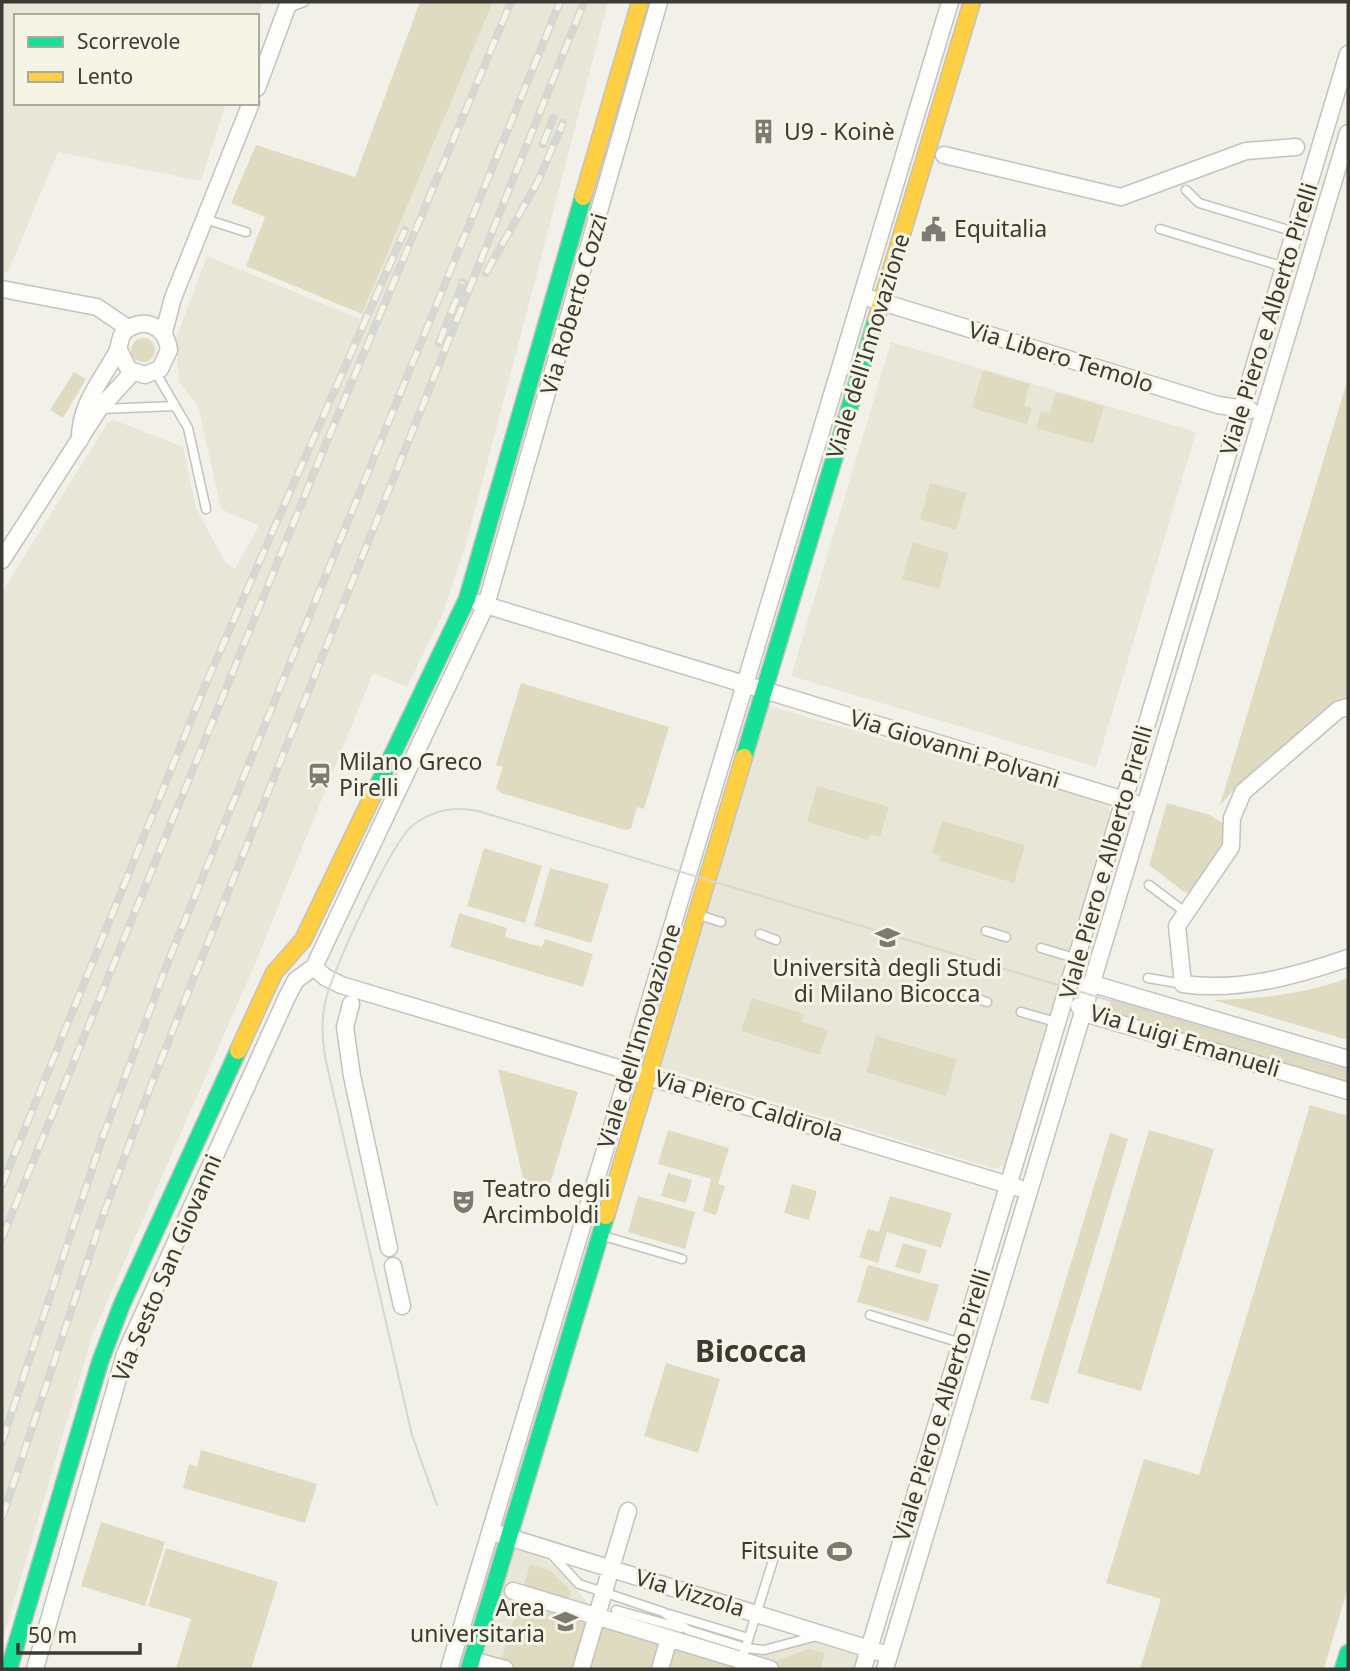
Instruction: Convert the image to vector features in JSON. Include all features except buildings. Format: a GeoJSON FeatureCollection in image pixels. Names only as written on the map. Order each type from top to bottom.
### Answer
{"type":"FeatureCollection","features":[{"type":"Feature","properties":{"kind":"street","name":"Via Roberto Cozzi"},"geometry":{"type":"LineString","coordinates":[[274,973],[303,940],[416,711],[467,599],[640,2]]}},
{"type":"Feature","properties":{"kind":"street","name":"Via Roberto Cozzi"},"geometry":{"type":"LineString","coordinates":[[314,967],[486,605],[659,2]]}},
{"type":"Feature","properties":{"kind":"street","name":"Viale dell'Innovazione"},"geometry":{"type":"LineString","coordinates":[[449,1669],[950,2]]}},
{"type":"Feature","properties":{"kind":"street","name":"Viale dell'Innovazione"},"geometry":{"type":"LineString","coordinates":[[505,1669],[470,1665],[972,2]]}},
{"type":"Feature","properties":{"kind":"street"},"geometry":{"type":"LineString","coordinates":[[259,83],[288,5]]}},
{"type":"Feature","properties":{"kind":"street","name":"Viale Piero e Alberto Pirelli"},"geometry":{"type":"LineString","coordinates":[[863,1669],[1068,994],[1348,54]]}},
{"type":"Feature","properties":{"kind":"street"},"geometry":{"type":"LineString","coordinates":[[118,349],[124,364],[132,373],[145,375],[156,373],[168,355],[164,332],[173,298],[250,105]]}},
{"type":"Feature","properties":{"kind":"street","name":"Viale Piero e Alberto Pirelli"},"geometry":{"type":"LineString","coordinates":[[888,1662],[1348,133]]}},
{"type":"Feature","properties":{"kind":"street"},"geometry":{"type":"LineString","coordinates":[[944,155],[1121,197],[1246,151],[1296,147]]}},
{"type":"Feature","properties":{"kind":"street"},"geometry":{"type":"LineString","coordinates":[[2,289],[97,307],[136,326],[155,325],[164,332]]}},
{"type":"Feature","properties":{"kind":"street","name":"Via Libero Temolo"},"geometry":{"type":"LineString","coordinates":[[862,295],[1218,405],[1262,414]]}},
{"type":"Feature","properties":{"kind":"street"},"geometry":{"type":"LineString","coordinates":[[80,440],[84,409],[118,349],[120,339],[173,298]]}},
{"type":"Feature","properties":{"kind":"street"},"geometry":{"type":"LineString","coordinates":[[2,560],[99,409],[132,373]]}},
{"type":"Feature","properties":{"kind":"street"},"geometry":{"type":"LineString","coordinates":[[467,599],[764,691]]}},
{"type":"Feature","properties":{"kind":"street","name":"Via Giovanni Polvani"},"geometry":{"type":"LineString","coordinates":[[764,691],[1146,807]]}},
{"type":"Feature","properties":{"kind":"street"},"geometry":{"type":"LineString","coordinates":[[1348,707],[1338,710],[1243,792],[1232,818],[1231,846],[1198,899],[1185,912],[1177,926],[1183,984],[1211,986],[1252,983],[1348,958]]}},
{"type":"Feature","properties":{"kind":"street","name":"Via Sesto San Giovanni"},"geometry":{"type":"LineString","coordinates":[[35,1669],[125,1354],[287,998],[296,980],[314,967]]}},
{"type":"Feature","properties":{"kind":"street","name":"Via Piero Caldirola"},"geometry":{"type":"LineString","coordinates":[[314,967],[324,978],[341,985],[1028,1191]]}},
{"type":"Feature","properties":{"kind":"street","name":"Via Sesto San Giovanni"},"geometry":{"type":"LineString","coordinates":[[9,1669],[100,1362],[118,1316],[274,973]]}},
{"type":"Feature","properties":{"kind":"street","name":"Via Luigi Emanueli"},"geometry":{"type":"LineString","coordinates":[[1348,1059],[1093,984],[1068,994],[1084,1013],[1348,1091]]}},
{"type":"Feature","properties":{"kind":"street"},"geometry":{"type":"LineString","coordinates":[[351,1004],[345,1027],[352,1076],[389,1248]]}},
{"type":"Feature","properties":{"kind":"street"},"geometry":{"type":"LineString","coordinates":[[393,1266],[402,1306]]}},
{"type":"Feature","properties":{"kind":"street"},"geometry":{"type":"LineString","coordinates":[[581,1669],[628,1511]]}},
{"type":"Feature","properties":{"kind":"street","name":"Via Vizzola"},"geometry":{"type":"LineString","coordinates":[[490,1531],[869,1649],[888,1662]]}},
{"type":"Feature","properties":{"kind":"street"},"geometry":{"type":"LineString","coordinates":[[513,1591],[770,1669]]}},
{"type":"Feature","properties":{"kind":"street"},"geometry":{"type":"LineString","coordinates":[[660,1669],[669,1638]]}},
{"type":"Feature","properties":{"kind":"street"},"geometry":{"type":"LineString","coordinates":[[1343,1669],[1348,1653]]}},
{"type":"Feature","properties":{"kind":"lane"},"geometry":{"type":"LineString","coordinates":[[288,5],[304,2]]}},
{"type":"Feature","properties":{"kind":"lane"},"geometry":{"type":"LineString","coordinates":[[1186,190],[1199,203],[1295,232]]}},
{"type":"Feature","properties":{"kind":"lane"},"geometry":{"type":"LineString","coordinates":[[205,219],[246,232]]}},
{"type":"Feature","properties":{"kind":"lane"},"geometry":{"type":"LineString","coordinates":[[1160,229],[1284,267]]}},
{"type":"Feature","properties":{"kind":"lane"},"geometry":{"type":"LineString","coordinates":[[156,373],[190,433],[206,509]]}},
{"type":"Feature","properties":{"kind":"lane"},"geometry":{"type":"LineString","coordinates":[[99,409],[175,406]]}},
{"type":"Feature","properties":{"kind":"lane"},"geometry":{"type":"LineString","coordinates":[[1149,885],[1185,912]]}},
{"type":"Feature","properties":{"kind":"lane"},"geometry":{"type":"LineString","coordinates":[[696,914],[721,922]]}},
{"type":"Feature","properties":{"kind":"lane"},"geometry":{"type":"LineString","coordinates":[[986,931],[1006,937]]}},
{"type":"Feature","properties":{"kind":"lane"},"geometry":{"type":"LineString","coordinates":[[760,934],[776,940]]}},
{"type":"Feature","properties":{"kind":"lane"},"geometry":{"type":"LineString","coordinates":[[1041,948],[1078,958]]}},
{"type":"Feature","properties":{"kind":"lane"},"geometry":{"type":"LineString","coordinates":[[1148,978],[1183,984]]}},
{"type":"Feature","properties":{"kind":"lane"},"geometry":{"type":"LineString","coordinates":[[968,996],[988,1002]]}},
{"type":"Feature","properties":{"kind":"lane"},"geometry":{"type":"LineString","coordinates":[[1021,1012],[1059,1023]]}},
{"type":"Feature","properties":{"kind":"lane"},"geometry":{"type":"LineString","coordinates":[[599,1235],[682,1259]]}},
{"type":"Feature","properties":{"kind":"lane"},"geometry":{"type":"LineString","coordinates":[[870,1315],[961,1343]]}},
{"type":"Feature","properties":{"kind":"lane"},"geometry":{"type":"LineString","coordinates":[[547,1549],[572,1579],[603,1594],[745,1637]]}},
{"type":"Feature","properties":{"kind":"lane"},"geometry":{"type":"LineString","coordinates":[[742,1659],[775,1554]]}},
{"type":"Feature","properties":{"kind":"lane"},"geometry":{"type":"LineString","coordinates":[[616,1610],[688,1630]]}},
{"type":"Feature","properties":{"kind":"lane"},"geometry":{"type":"LineString","coordinates":[[663,1612],[688,1630],[742,1659]]}},
{"type":"Feature","properties":{"kind":"lane"},"geometry":{"type":"LineString","coordinates":[[742,1659],[764,1650],[824,1635]]}},
{"type":"Feature","properties":{"kind":"shaded area"},"geometry":{"type":"Polygon","coordinates":[[[2,2],[263,2],[258,14],[14,14],[14,105],[225,105],[201,181],[58,152],[8,272],[2,272],[2,2]]]}},
{"type":"Feature","properties":{"kind":"shaded area"},"geometry":{"type":"Polygon","coordinates":[[[420,2],[493,2],[362,314],[246,266],[265,217],[231,203],[256,145],[355,177],[420,2]]]}},
{"type":"Feature","properties":{"kind":"shaded area"},"geometry":{"type":"Polygon","coordinates":[[[493,2],[608,2],[467,540],[441,618],[407,687],[373,673],[255,964],[92,1336],[2,1642],[2,592],[108,422],[114,420],[183,447],[196,508],[225,562],[235,569],[259,526],[221,509],[198,406],[179,382],[176,338],[207,256],[360,319],[493,2]]]}},
{"type":"Feature","properties":{"kind":"shaded area"},"geometry":{"type":"Polygon","coordinates":[[[143,338],[154,345],[155,350],[148,361],[143,362],[132,355],[131,350],[138,339],[143,338]]]}},
{"type":"Feature","properties":{"kind":"shaded area"},"geometry":{"type":"Polygon","coordinates":[[[891,342],[1196,432],[1096,767],[791,676],[891,342]]]}},
{"type":"Feature","properties":{"kind":"shaded area"},"geometry":{"type":"Polygon","coordinates":[[[983,370],[1030,384],[1024,406],[1032,408],[1027,424],[972,408],[983,370]]]}},
{"type":"Feature","properties":{"kind":"shaded area"},"geometry":{"type":"Polygon","coordinates":[[[74,372],[86,379],[63,418],[50,410],[74,372]]]}},
{"type":"Feature","properties":{"kind":"shaded area"},"geometry":{"type":"Polygon","coordinates":[[[1348,378],[1348,701],[1337,704],[1240,783],[1220,805],[1348,378]]]}},
{"type":"Feature","properties":{"kind":"shaded area"},"geometry":{"type":"Polygon","coordinates":[[[1056,392],[1104,406],[1093,444],[1036,428],[1041,411],[1050,413],[1056,392]]]}},
{"type":"Feature","properties":{"kind":"shaded area"},"geometry":{"type":"Polygon","coordinates":[[[930,483],[967,493],[956,530],[920,519],[930,483]]]}},
{"type":"Feature","properties":{"kind":"shaded area"},"geometry":{"type":"Polygon","coordinates":[[[913,542],[949,553],[939,589],[902,579],[913,542]]]}},
{"type":"Feature","properties":{"kind":"shaded area"},"geometry":{"type":"Polygon","coordinates":[[[521,683],[669,727],[644,809],[637,807],[631,829],[625,830],[501,793],[496,788],[503,767],[496,765],[521,683]]]}},
{"type":"Feature","properties":{"kind":"shaded area","name":"Università degli Studi di Milano Bicocca"},"geometry":{"type":"Polygon","coordinates":[[[769,706],[1109,804],[1111,818],[1007,1164],[995,1169],[659,1067],[769,706]]]}},
{"type":"Feature","properties":{"kind":"shaded area"},"geometry":{"type":"Polygon","coordinates":[[[817,786],[889,807],[880,837],[870,834],[868,840],[807,822],[817,786]]]}},
{"type":"Feature","properties":{"kind":"shaded area"},"geometry":{"type":"Polygon","coordinates":[[[1167,803],[1210,815],[1224,824],[1225,844],[1190,893],[1184,892],[1149,865],[1167,803]]]}},
{"type":"Feature","properties":{"kind":"shaded area"},"geometry":{"type":"Polygon","coordinates":[[[942,821],[1025,845],[1014,883],[939,861],[940,856],[932,853],[942,821]]]}},
{"type":"Feature","properties":{"kind":"shaded area"},"geometry":{"type":"Polygon","coordinates":[[[484,848],[542,866],[525,923],[467,906],[484,848]]]}},
{"type":"Feature","properties":{"kind":"shaded area"},"geometry":{"type":"Polygon","coordinates":[[[550,868],[609,884],[591,943],[534,926],[550,868]]]}},
{"type":"Feature","properties":{"kind":"shaded area"},"geometry":{"type":"Polygon","coordinates":[[[459,913],[507,928],[505,937],[542,947],[545,939],[593,954],[583,987],[450,947],[459,913]]]}},
{"type":"Feature","properties":{"kind":"shaded area"},"geometry":{"type":"Polygon","coordinates":[[[1348,978],[1348,1040],[1213,1000],[1282,995],[1348,978]]]}},
{"type":"Feature","properties":{"kind":"shaded area"},"geometry":{"type":"Polygon","coordinates":[[[1112,996],[1348,1067],[1348,1087],[1106,1015],[1112,996]]]}},
{"type":"Feature","properties":{"kind":"shaded area"},"geometry":{"type":"Polygon","coordinates":[[[752,998],[804,1014],[802,1022],[828,1030],[820,1055],[741,1031],[752,998]]]}},
{"type":"Feature","properties":{"kind":"shaded area"},"geometry":{"type":"Polygon","coordinates":[[[876,1036],[957,1059],[946,1096],[866,1072],[876,1036]]]}},
{"type":"Feature","properties":{"kind":"shaded area"},"geometry":{"type":"Polygon","coordinates":[[[498,1069],[578,1092],[546,1197],[526,1191],[498,1069]]]}},
{"type":"Feature","properties":{"kind":"shaded area"},"geometry":{"type":"Polygon","coordinates":[[[1310,1105],[1348,1116],[1348,1587],[1324,1669],[1140,1669],[1161,1599],[1106,1583],[1144,1459],[1199,1475],[1310,1105]]]}},
{"type":"Feature","properties":{"kind":"shaded area"},"geometry":{"type":"Polygon","coordinates":[[[668,1130],[729,1148],[718,1184],[725,1186],[716,1215],[703,1211],[711,1179],[658,1164],[668,1130]]]}},
{"type":"Feature","properties":{"kind":"shaded area"},"geometry":{"type":"Polygon","coordinates":[[[1149,1130],[1214,1149],[1141,1391],[1077,1373],[1149,1130]]]}},
{"type":"Feature","properties":{"kind":"shaded area"},"geometry":{"type":"Polygon","coordinates":[[[1110,1133],[1128,1139],[1048,1404],[1030,1399],[1110,1133]]]}},
{"type":"Feature","properties":{"kind":"shaded area"},"geometry":{"type":"Polygon","coordinates":[[[668,1173],[692,1180],[686,1203],[661,1196],[668,1173]]]}},
{"type":"Feature","properties":{"kind":"shaded area"},"geometry":{"type":"Polygon","coordinates":[[[792,1184],[817,1191],[809,1220],[784,1213],[792,1184]]]}},
{"type":"Feature","properties":{"kind":"shaded area"},"geometry":{"type":"Polygon","coordinates":[[[638,1196],[695,1212],[685,1249],[628,1232],[638,1196]]]}},
{"type":"Feature","properties":{"kind":"shaded area"},"geometry":{"type":"Polygon","coordinates":[[[890,1196],[952,1213],[941,1248],[887,1232],[878,1263],[859,1257],[868,1229],[879,1232],[890,1196]]]}},
{"type":"Feature","properties":{"kind":"shaded area"},"geometry":{"type":"Polygon","coordinates":[[[903,1243],[927,1250],[920,1274],[895,1267],[903,1243]]]}},
{"type":"Feature","properties":{"kind":"shaded area"},"geometry":{"type":"Polygon","coordinates":[[[868,1265],[939,1285],[928,1322],[857,1302],[868,1265]]]}},
{"type":"Feature","properties":{"kind":"shaded area"},"geometry":{"type":"Polygon","coordinates":[[[666,1363],[720,1379],[698,1453],[644,1436],[666,1363]]]}},
{"type":"Feature","properties":{"kind":"shaded area"},"geometry":{"type":"Polygon","coordinates":[[[201,1450],[317,1484],[305,1523],[183,1488],[189,1464],[197,1467],[201,1450]]]}},
{"type":"Feature","properties":{"kind":"shaded area"},"geometry":{"type":"Polygon","coordinates":[[[101,1522],[165,1542],[145,1606],[81,1586],[101,1522]]]}},
{"type":"Feature","properties":{"kind":"shaded area"},"geometry":{"type":"Polygon","coordinates":[[[166,1548],[278,1582],[251,1669],[176,1669],[191,1619],[148,1606],[166,1548]]]}},
{"type":"Feature","properties":{"kind":"shaded area","name":"Area universitaria"},"geometry":{"type":"Polygon","coordinates":[[[515,1549],[538,1552],[572,1584],[590,1606],[758,1656],[813,1641],[857,1655],[856,1669],[476,1669],[515,1549]]]}},
{"type":"Feature","properties":{"kind":"shaded area","name":"Area universitaria"},"geometry":{"type":"Polygon","coordinates":[[[530,1565],[549,1570],[571,1591],[567,1607],[770,1669],[499,1668],[530,1565]]]}},
{"type":"Feature","properties":{"kind":"shaded area"},"geometry":{"type":"Polygon","coordinates":[[[809,1649],[825,1653],[820,1669],[773,1669],[775,1661],[809,1649]]]}},
{"type":"Feature","properties":{"kind":"tram line"},"geometry":{"type":"LineString","coordinates":[[437,1505],[412,1435],[325,1057],[322,1028],[324,1006],[331,984],[364,908],[403,837],[412,826],[427,816],[452,809],[478,811],[1348,1072]]}},
{"type":"Feature","properties":{"kind":"railway"},"geometry":{"type":"LineString","coordinates":[[2,1238],[320,458],[511,2]]}},
{"type":"Feature","properties":{"kind":"railway"},"geometry":{"type":"LineString","coordinates":[[2,1442],[102,1139],[168,962],[560,2]]}},
{"type":"Feature","properties":{"kind":"railway"},"geometry":{"type":"LineString","coordinates":[[2,1518],[102,1218],[153,1080],[584,2]]}},
{"type":"Feature","properties":{"kind":"railway"},"geometry":{"type":"LineString","coordinates":[[543,144],[553,118]]}},
{"type":"Feature","properties":{"kind":"railway"},"geometry":{"type":"LineString","coordinates":[[486,273],[538,181],[563,123]]}},
{"type":"Feature","properties":{"kind":"railway"},"geometry":{"type":"LineString","coordinates":[[2,1185],[207,681],[405,230]]}},
{"type":"Feature","properties":{"kind":"railway"},"geometry":{"type":"LineString","coordinates":[[439,343],[463,282]]}},
{"type":"Feature","properties":{"kind":"traffic: fast"},"geometry":{"type":"LineString","coordinates":[[376,789],[467,599],[583,197]]}},
{"type":"Feature","properties":{"kind":"traffic: fast"},"geometry":{"type":"LineString","coordinates":[[744,757],[876,320]]}},
{"type":"Feature","properties":{"kind":"traffic: fast"},"geometry":{"type":"LineString","coordinates":[[9,1669],[100,1362],[122,1304],[238,1051]]}},
{"type":"Feature","properties":{"kind":"traffic: fast"},"geometry":{"type":"LineString","coordinates":[[469,1669],[606,1216]]}},
{"type":"Feature","properties":{"kind":"traffic: fast"},"geometry":{"type":"LineString","coordinates":[[1343,1669],[1348,1653]]}},
{"type":"Feature","properties":{"kind":"traffic: slow"},"geometry":{"type":"LineString","coordinates":[[583,197],[640,2]]}},
{"type":"Feature","properties":{"kind":"traffic: slow"},"geometry":{"type":"LineString","coordinates":[[876,320],[972,2]]}},
{"type":"Feature","properties":{"kind":"traffic: slow"},"geometry":{"type":"LineString","coordinates":[[606,1216],[744,757]]}},
{"type":"Feature","properties":{"kind":"traffic: slow"},"geometry":{"type":"LineString","coordinates":[[238,1051],[274,973],[303,940],[376,789]]}},
{"type":"Feature","properties":{"kind":"place","name":"U9 - Koinè"},"geometry":{"type":"Point","coordinates":[764,132]}},
{"type":"Feature","properties":{"kind":"place","name":"Equitalia"},"geometry":{"type":"Point","coordinates":[934,229]}},
{"type":"Feature","properties":{"kind":"place","name":"Milano Greco Pirelli"},"geometry":{"type":"Point","coordinates":[319,775]}},
{"type":"Feature","properties":{"kind":"place","name":"Università degli Studi di Milano Bicocca"},"geometry":{"type":"Point","coordinates":[887,938]}},
{"type":"Feature","properties":{"kind":"place","name":"Teatro degli Arcimboldi"},"geometry":{"type":"Point","coordinates":[463,1202]}},
{"type":"Feature","properties":{"kind":"place","name":"Fitsuite"},"geometry":{"type":"Point","coordinates":[839,1551]}},
{"type":"Feature","properties":{"kind":"place","name":"Area universitaria"},"geometry":{"type":"Point","coordinates":[565,1621]}},
{"type":"Feature","properties":{"kind":"district","name":"Bicocca"},"geometry":{"type":"Point","coordinates":[751,1352]}}]}
